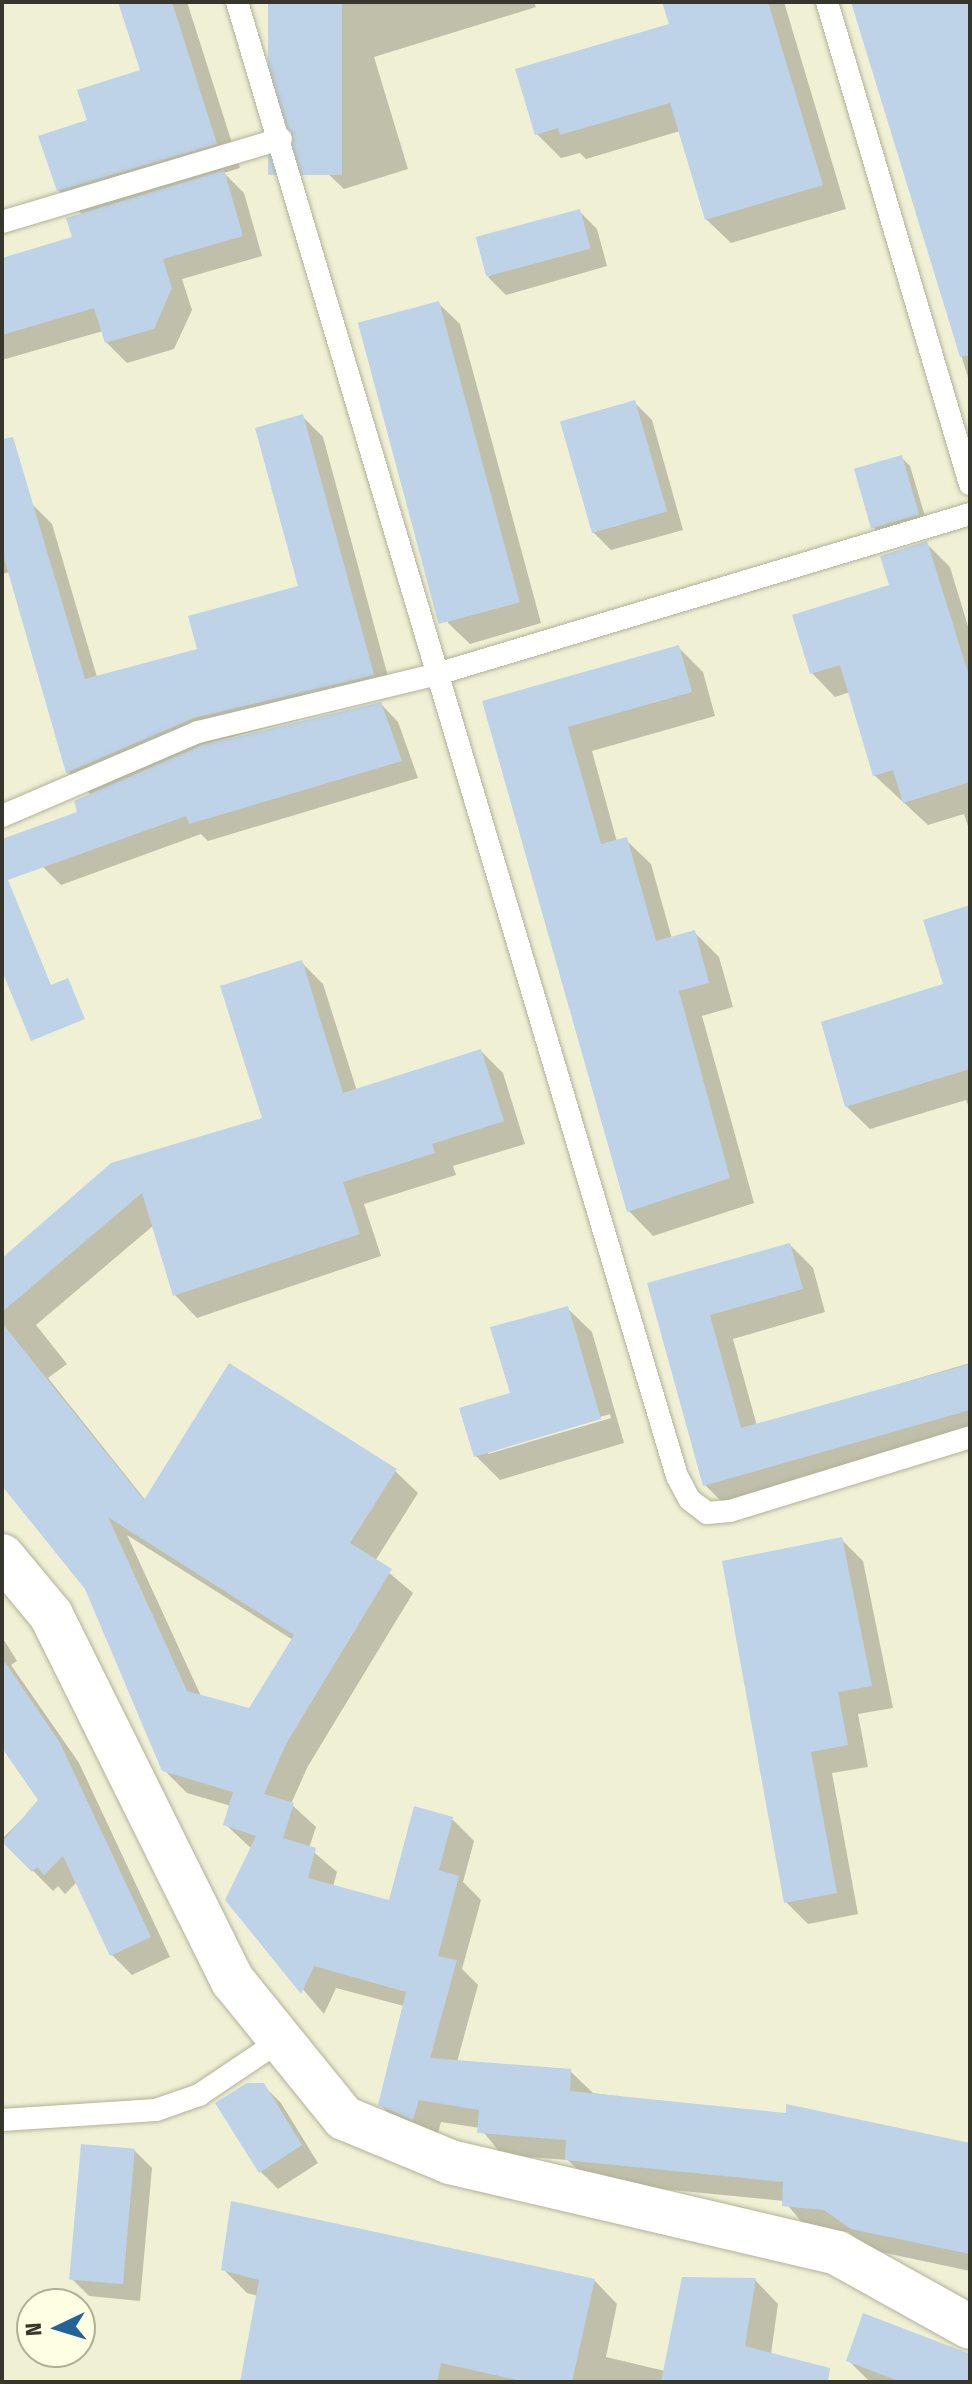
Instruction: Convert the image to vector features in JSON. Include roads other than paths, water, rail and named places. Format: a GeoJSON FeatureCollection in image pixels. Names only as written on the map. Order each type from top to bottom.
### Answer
{"type":"FeatureCollection","features":[{"type":"Feature","properties":{"kind":"street"},"geometry":{"type":"LineString","coordinates":[[2,1556],[51,1615],[233,1981],[344,2118],[450,2162],[837,2253],[970,2327]]}},
{"type":"Feature","properties":{"kind":"lane"},"geometry":{"type":"LineString","coordinates":[[237,2],[281,139],[677,1476],[690,1500],[707,1513],[730,1511],[970,1437]]}},
{"type":"Feature","properties":{"kind":"lane"},"geometry":{"type":"LineString","coordinates":[[827,2],[970,484]]}},
{"type":"Feature","properties":{"kind":"lane"},"geometry":{"type":"LineString","coordinates":[[2,222],[281,139]]}},
{"type":"Feature","properties":{"kind":"lane"},"geometry":{"type":"LineString","coordinates":[[2,816],[198,732],[437,674],[970,514]]}},
{"type":"Feature","properties":{"kind":"lane"},"geometry":{"type":"LineString","coordinates":[[2,2120],[156,2110],[199,2095],[281,2040]]}}]}
